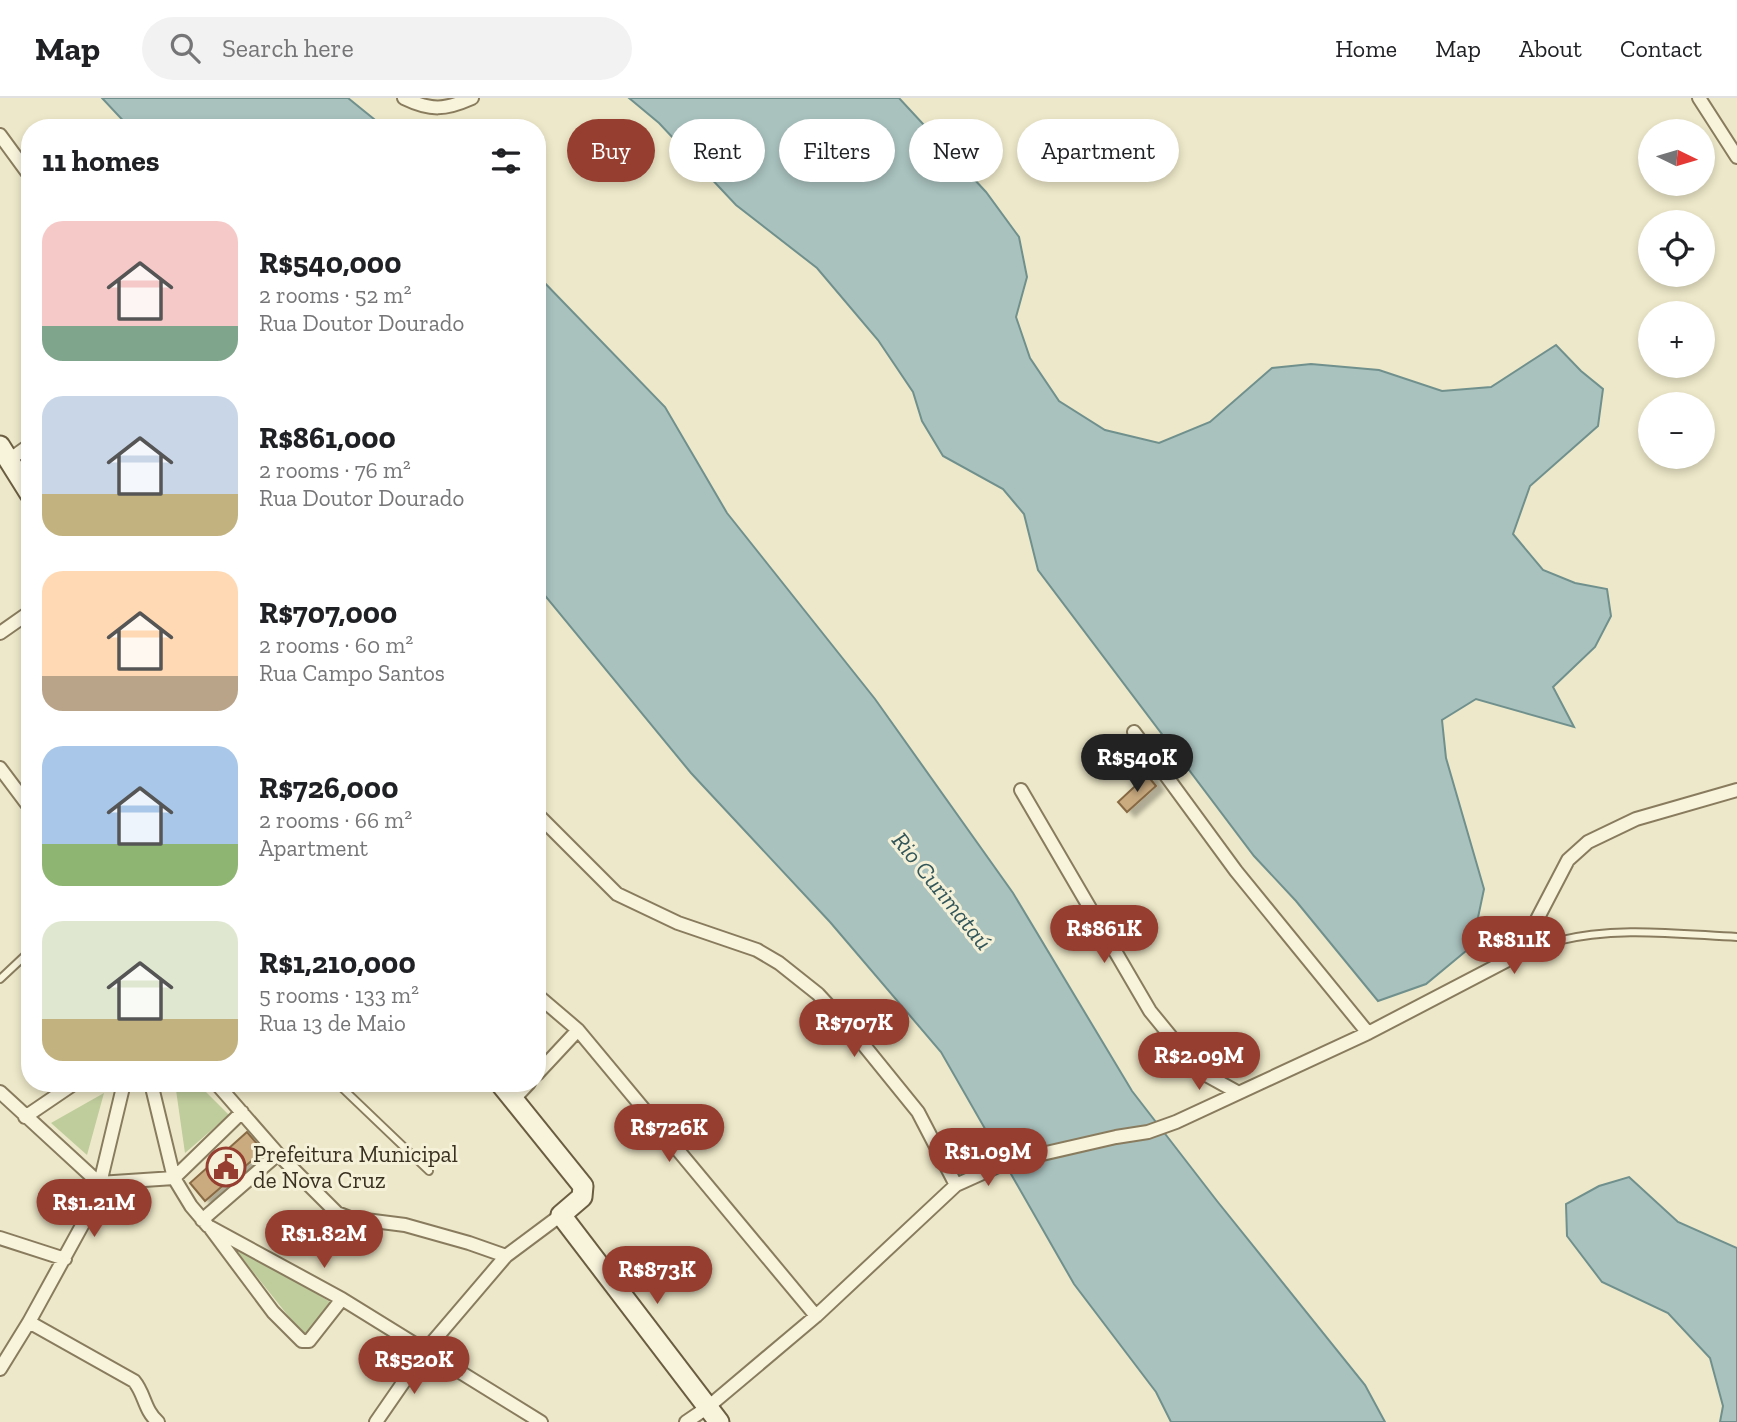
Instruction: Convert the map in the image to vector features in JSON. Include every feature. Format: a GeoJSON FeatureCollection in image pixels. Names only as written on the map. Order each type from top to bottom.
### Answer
{"type":"FeatureCollection","features":[{"type":"Feature","properties":{"kind":"main road"},"geometry":{"type":"LineString","coordinates":[[7,461],[21,481]]}},
{"type":"Feature","properties":{"kind":"main road"},"geometry":{"type":"LineString","coordinates":[[508,1092],[583,1186],[582,1197],[561,1215],[714,1414]]}},
{"type":"Feature","properties":{"kind":"street"},"geometry":{"type":"LineString","coordinates":[[404,98],[432,109],[472,98]]}},
{"type":"Feature","properties":{"kind":"street"},"geometry":{"type":"LineString","coordinates":[[1699,98],[1737,157]]}},
{"type":"Feature","properties":{"kind":"street"},"geometry":{"type":"LineString","coordinates":[[0,135],[21,164]]}},
{"type":"Feature","properties":{"kind":"street"},"geometry":{"type":"LineString","coordinates":[[0,634],[21,619]]}},
{"type":"Feature","properties":{"kind":"street"},"geometry":{"type":"LineString","coordinates":[[1134,732],[1236,871],[1368,1033]]}},
{"type":"Feature","properties":{"kind":"street"},"geometry":{"type":"LineString","coordinates":[[0,768],[21,796]]}},
{"type":"Feature","properties":{"kind":"street"},"geometry":{"type":"LineString","coordinates":[[1021,790],[1150,1011],[1199,1071],[1237,1093]]}},
{"type":"Feature","properties":{"kind":"street"},"geometry":{"type":"LineString","coordinates":[[686,1422],[714,1414],[956,1185],[1007,1162],[1104,1139],[1148,1132],[1176,1122],[1368,1033],[1506,961],[1531,931],[1568,860],[1588,842],[1636,819],[1737,790]]}},
{"type":"Feature","properties":{"kind":"street"},"geometry":{"type":"LineString","coordinates":[[546,824],[617,894],[678,923],[757,950],[779,963],[818,994],[854,1033],[918,1112],[956,1185]]}},
{"type":"Feature","properties":{"kind":"street"},"geometry":{"type":"LineString","coordinates":[[546,1003],[578,1030],[816,1316]]}},
{"type":"Feature","properties":{"kind":"street"},"geometry":{"type":"LineString","coordinates":[[546,1064],[578,1030]]}},
{"type":"Feature","properties":{"kind":"street"},"geometry":{"type":"LineString","coordinates":[[0,1092],[99,1183],[174,1178],[242,1112]]}},
{"type":"Feature","properties":{"kind":"street"},"geometry":{"type":"LineString","coordinates":[[25,1117],[62,1092]]}},
{"type":"Feature","properties":{"kind":"street"},"geometry":{"type":"LineString","coordinates":[[0,1369],[65,1259],[96,1200],[122,1092]]}},
{"type":"Feature","properties":{"kind":"street"},"geometry":{"type":"LineString","coordinates":[[153,1092],[174,1178],[273,1312],[306,1342],[342,1299]]}},
{"type":"Feature","properties":{"kind":"street"},"geometry":{"type":"LineString","coordinates":[[224,1092],[278,1154],[337,1213],[405,1225],[506,1256]]}},
{"type":"Feature","properties":{"kind":"street"},"geometry":{"type":"LineString","coordinates":[[514,1099],[521,1092]]}},
{"type":"Feature","properties":{"kind":"street"},"geometry":{"type":"LineString","coordinates":[[205,1223],[278,1154]]}},
{"type":"Feature","properties":{"kind":"street"},"geometry":{"type":"LineString","coordinates":[[376,1422],[425,1351],[506,1256],[561,1215]]}},
{"type":"Feature","properties":{"kind":"street"},"geometry":{"type":"LineString","coordinates":[[205,1223],[342,1299],[541,1422]]}},
{"type":"Feature","properties":{"kind":"street"},"geometry":{"type":"LineString","coordinates":[[0,1238],[65,1259]]}},
{"type":"Feature","properties":{"kind":"street"},"geometry":{"type":"LineString","coordinates":[[29,1322],[134,1381],[148,1411],[158,1422]]}},
{"type":"Feature","properties":{"kind":"lane"},"geometry":{"type":"LineString","coordinates":[[1506,961],[1553,942],[1597,934],[1630,931],[1737,937]]}},
{"type":"Feature","properties":{"kind":"lane"},"geometry":{"type":"LineString","coordinates":[[0,979],[21,959]]}},
{"type":"Feature","properties":{"kind":"lane"},"geometry":{"type":"LineString","coordinates":[[346,1092],[429,1171]]}},
{"type":"Feature","properties":{"kind":"green space"},"geometry":{"type":"Polygon","coordinates":[[[176,1092],[206,1092],[229,1115],[185,1153],[176,1092]]]}},
{"type":"Feature","properties":{"kind":"green space"},"geometry":{"type":"Polygon","coordinates":[[[104,1093],[87,1155],[51,1123],[104,1093]]]}},
{"type":"Feature","properties":{"kind":"green space"},"geometry":{"type":"Polygon","coordinates":[[[227,1239],[335,1305],[305,1337],[227,1239]]]}},
{"type":"Feature","properties":{"kind":"water"},"geometry":{"type":"Polygon","coordinates":[[[102,98],[348,98],[374,119],[122,119],[102,98]]]}},
{"type":"Feature","properties":{"kind":"water"},"geometry":{"type":"Polygon","coordinates":[[[629,98],[899,98],[918,119],[909,119],[909,182],[977,182],[986,192],[1019,237],[1027,277],[1016,317],[1030,358],[1059,401],[1105,430],[1159,443],[1210,422],[1272,368],[1311,364],[1379,370],[1442,391],[1491,387],[1556,345],[1603,389],[1598,426],[1530,486],[1513,534],[1543,570],[1575,583],[1607,589],[1611,616],[1595,647],[1553,687],[1574,727],[1476,699],[1442,720],[1446,758],[1484,889],[1472,946],[1426,984],[1378,1001],[1296,901],[1254,856],[1038,570],[1024,514],[1003,489],[943,456],[922,421],[913,392],[878,340],[817,268],[736,205],[714,182],[765,182],[765,119],[669,119],[669,134],[629,98]]]}},
{"type":"Feature","properties":{"kind":"water","name":"Rio Curimataú"},"geometry":{"type":"Polygon","coordinates":[[[546,284],[665,407],[727,513],[875,699],[1013,893],[1132,1091],[1365,1385],[1385,1422],[1171,1422],[1156,1392],[1074,1284],[941,1052],[830,922],[691,773],[546,597],[546,284]]]}},
{"type":"Feature","properties":{"kind":"water"},"geometry":{"type":"Polygon","coordinates":[[[1629,1177],[1678,1222],[1737,1248],[1737,1422],[1720,1422],[1723,1406],[1710,1358],[1668,1313],[1602,1282],[1567,1236],[1566,1204],[1599,1186],[1629,1177]]]}},
{"type":"Feature","properties":{"kind":"building"},"geometry":{"type":"Polygon","coordinates":[[[1147,775],[1156,786],[1127,812],[1118,802],[1147,775]]]}},
{"type":"Feature","properties":{"kind":"building","name":"Prefeitura Municipal de Nova Cruz"},"geometry":{"type":"Polygon","coordinates":[[[247,1132],[263,1151],[205,1201],[190,1183],[247,1132]]]}},
{"type":"Feature","properties":{"kind":"place","name":"Prefeitura Municipal de Nova Cruz"},"geometry":{"type":"Point","coordinates":[226,1167]}}]}
